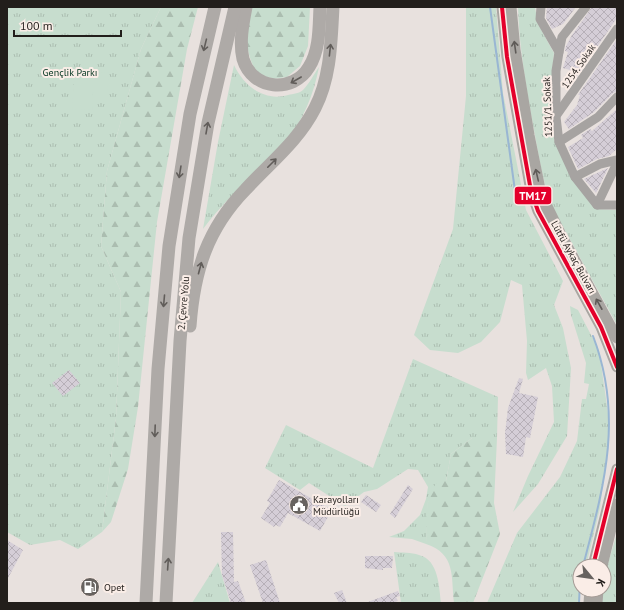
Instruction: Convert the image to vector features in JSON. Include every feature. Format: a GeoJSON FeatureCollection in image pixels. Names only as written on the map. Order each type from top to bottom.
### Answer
{"type":"FeatureCollection","features":[{"type":"Feature","properties":{"kind":"highway","name":"2. Çevre Yolu"},"geometry":{"type":"LineString","coordinates":[[146,603],[158,369],[169,246],[190,114],[215,7]]}},
{"type":"Feature","properties":{"kind":"highway","name":"2. Çevre Yolu"},"geometry":{"type":"LineString","coordinates":[[166,603],[180,341],[189,238],[208,123],[235,7]]}},
{"type":"Feature","properties":{"kind":"highway"},"geometry":{"type":"LineString","coordinates":[[246,7],[241,40],[243,58],[246,67],[258,80],[278,86],[293,83],[302,76],[310,66],[315,53],[320,7]]}},
{"type":"Feature","properties":{"kind":"highway"},"geometry":{"type":"LineString","coordinates":[[175,431],[181,416],[185,391],[190,315],[200,267],[208,244],[224,214],[290,144],[315,108],[326,75],[333,7]]}},
{"type":"Feature","properties":{"kind":"main road","name":"Lütfü Aykaç Bulvarı"},"geometry":{"type":"LineString","coordinates":[[502,7],[507,57],[531,191],[538,211],[580,281],[617,338]]}},
{"type":"Feature","properties":{"kind":"main road","name":"Lütfü Aykaç Bulvarı"},"geometry":{"type":"LineString","coordinates":[[511,7],[516,56],[529,135],[541,194],[607,339],[617,367]]}},
{"type":"Feature","properties":{"kind":"main road"},"geometry":{"type":"LineString","coordinates":[[595,558],[617,468]]}},
{"type":"Feature","properties":{"kind":"main road"},"geometry":{"type":"LineString","coordinates":[[604,558],[617,504]]}},
{"type":"Feature","properties":{"kind":"street"},"geometry":{"type":"LineString","coordinates":[[541,7],[540,19],[560,52]]}},
{"type":"Feature","properties":{"kind":"street","name":"1251/1. Sokak"},"geometry":{"type":"LineString","coordinates":[[586,7],[562,37],[556,70],[556,117],[559,142],[575,176],[597,204]]}},
{"type":"Feature","properties":{"kind":"street","name":"1254. Sokak"},"geometry":{"type":"LineString","coordinates":[[556,117],[617,29]]}},
{"type":"Feature","properties":{"kind":"street"},"geometry":{"type":"LineString","coordinates":[[559,142],[598,117],[617,97]]}},
{"type":"Feature","properties":{"kind":"street"},"geometry":{"type":"LineString","coordinates":[[575,176],[600,164],[617,161]]}},
{"type":"Feature","properties":{"kind":"street"},"geometry":{"type":"LineString","coordinates":[[617,161],[597,204],[617,205]]}},
{"type":"Feature","properties":{"kind":"green space","name":"Gençlik Parkı"},"geometry":{"type":"Polygon","coordinates":[[[7,7],[161,7],[141,49],[107,171],[101,246],[121,292],[116,418],[102,532],[78,549],[60,540],[30,545],[7,532],[7,7]]]}},
{"type":"Feature","properties":{"kind":"green space"},"geometry":{"type":"Polygon","coordinates":[[[161,7],[198,7],[187,49],[157,222],[138,407],[128,469],[111,522],[102,532],[116,418],[121,292],[101,246],[107,171],[141,49],[161,7]]]}},
{"type":"Feature","properties":{"kind":"green space"},"geometry":{"type":"Polygon","coordinates":[[[252,7],[310,7],[308,46],[300,66],[287,77],[273,79],[257,74],[250,57],[247,41],[248,25],[252,7]]]}},
{"type":"Feature","properties":{"kind":"green space"},"geometry":{"type":"Polygon","coordinates":[[[466,7],[496,7],[503,93],[526,210],[563,281],[554,305],[563,328],[571,368],[567,436],[538,484],[513,512],[528,476],[554,422],[552,386],[546,368],[528,380],[526,373],[527,341],[522,285],[511,280],[500,322],[481,342],[458,353],[430,350],[414,335],[453,229],[466,96],[466,7]]]}},
{"type":"Feature","properties":{"kind":"green space"},"geometry":{"type":"Polygon","coordinates":[[[518,7],[535,7],[538,24],[554,53],[551,114],[554,139],[572,179],[596,209],[617,210],[617,325],[550,203],[540,164],[528,96],[521,51],[518,7]]]}},
{"type":"Feature","properties":{"kind":"green space"},"geometry":{"type":"Polygon","coordinates":[[[234,65],[243,80],[249,86],[263,94],[279,97],[302,91],[319,67],[311,97],[297,126],[275,153],[232,195],[203,229],[218,142],[234,65]]]}},
{"type":"Feature","properties":{"kind":"green space"},"geometry":{"type":"Polygon","coordinates":[[[75,71],[109,73],[107,93],[93,92],[92,110],[72,109],[75,71]]]}},
{"type":"Feature","properties":{"kind":"green space"},"geometry":{"type":"Polygon","coordinates":[[[570,306],[578,310],[599,350],[610,427],[600,508],[588,558],[572,558],[572,598],[579,598],[579,603],[487,603],[517,533],[560,477],[577,441],[582,399],[586,399],[589,384],[584,383],[586,363],[571,315],[570,306]]]}},
{"type":"Feature","properties":{"kind":"green space"},"geometry":{"type":"Polygon","coordinates":[[[413,359],[498,397],[497,438],[472,438],[451,454],[446,481],[428,502],[426,544],[412,539],[389,537],[404,531],[420,515],[426,499],[428,487],[418,470],[408,469],[377,489],[364,492],[345,506],[309,483],[300,490],[265,468],[286,425],[373,468],[413,359]]]}},
{"type":"Feature","properties":{"kind":"green space"},"geometry":{"type":"Polygon","coordinates":[[[472,438],[497,438],[494,503],[500,534],[473,603],[454,603],[452,575],[447,560],[436,548],[426,544],[426,518],[428,501],[435,485],[440,479],[446,481],[451,454],[472,438]]]}},
{"type":"Feature","properties":{"kind":"green space"},"geometry":{"type":"Polygon","coordinates":[[[617,533],[617,603],[602,603],[602,598],[612,598],[612,558],[610,558],[617,533]]]}},
{"type":"Feature","properties":{"kind":"green space"},"geometry":{"type":"Polygon","coordinates":[[[394,552],[416,554],[431,562],[437,575],[441,603],[401,603],[394,552]]]}},
{"type":"Feature","properties":{"kind":"green space"},"geometry":{"type":"Polygon","coordinates":[[[218,562],[230,603],[192,603],[218,562]]]}},
{"type":"Feature","properties":{"kind":"building"},"geometry":{"type":"Polygon","coordinates":[[[547,7],[576,7],[563,24],[552,29],[546,18],[547,7]]]}},
{"type":"Feature","properties":{"kind":"building"},"geometry":{"type":"Polygon","coordinates":[[[592,7],[617,7],[617,18],[568,89],[562,85],[570,70],[563,68],[568,52],[565,51],[566,46],[592,7]]]}},
{"type":"Feature","properties":{"kind":"building"},"geometry":{"type":"Polygon","coordinates":[[[617,39],[617,91],[613,93],[594,112],[569,129],[564,122],[577,105],[580,95],[578,95],[617,39]]]}},
{"type":"Feature","properties":{"kind":"building"},"geometry":{"type":"Polygon","coordinates":[[[617,109],[617,149],[609,156],[597,159],[578,169],[568,147],[583,138],[581,135],[590,129],[592,131],[617,109]]]}},
{"type":"Feature","properties":{"kind":"building"},"geometry":{"type":"Polygon","coordinates":[[[608,168],[596,193],[584,179],[608,168]]]}},
{"type":"Feature","properties":{"kind":"building"},"geometry":{"type":"Polygon","coordinates":[[[69,370],[80,383],[63,396],[52,383],[69,370]]]}},
{"type":"Feature","properties":{"kind":"building"},"geometry":{"type":"Polygon","coordinates":[[[519,378],[523,379],[519,393],[538,397],[530,438],[526,437],[523,457],[506,454],[505,433],[508,408],[519,378]]]}},
{"type":"Feature","properties":{"kind":"building","name":"Karayolları Müdürlüğü"},"geometry":{"type":"Polygon","coordinates":[[[279,480],[332,510],[320,531],[288,513],[280,527],[276,525],[274,527],[261,518],[270,503],[267,501],[279,480]]]}},
{"type":"Feature","properties":{"kind":"building"},"geometry":{"type":"Polygon","coordinates":[[[408,485],[413,489],[395,518],[390,514],[408,485]]]}},
{"type":"Feature","properties":{"kind":"building"},"geometry":{"type":"Polygon","coordinates":[[[366,495],[381,505],[376,512],[361,502],[366,495]]]}},
{"type":"Feature","properties":{"kind":"building"},"geometry":{"type":"Polygon","coordinates":[[[221,532],[233,532],[234,582],[238,581],[246,603],[231,603],[222,575],[221,532]]]}},
{"type":"Feature","properties":{"kind":"building"},"geometry":{"type":"Polygon","coordinates":[[[7,540],[23,550],[7,580],[7,540]]]}},
{"type":"Feature","properties":{"kind":"building"},"geometry":{"type":"Polygon","coordinates":[[[365,556],[393,556],[392,568],[383,568],[383,570],[365,568],[365,556]]]}},
{"type":"Feature","properties":{"kind":"building"},"geometry":{"type":"Polygon","coordinates":[[[266,560],[280,603],[263,603],[250,565],[266,560]]]}},
{"type":"Feature","properties":{"kind":"building"},"geometry":{"type":"Polygon","coordinates":[[[342,590],[347,603],[339,603],[334,593],[342,590]]]}},
{"type":"Feature","properties":{"kind":"building"},"geometry":{"type":"Polygon","coordinates":[[[398,591],[400,596],[396,597],[398,601],[392,603],[365,603],[398,591]]]}},
{"type":"Feature","properties":{"kind":"waterway"},"geometry":{"type":"LineString","coordinates":[[490,7],[515,191],[519,202]]}},
{"type":"Feature","properties":{"kind":"waterway"},"geometry":{"type":"LineString","coordinates":[[585,558],[598,508],[608,451],[609,423],[607,395],[602,366],[593,336]]}},
{"type":"Feature","properties":{"kind":"waterway"},"geometry":{"type":"LineString","coordinates":[[579,598],[579,603]]}},
{"type":"Feature","properties":{"kind":"transit line","name":"TM17"},"geometry":{"type":"LineString","coordinates":[[502,7],[507,57],[531,191],[538,211],[601,327],[617,367]]}},
{"type":"Feature","properties":{"kind":"transit line","name":"TM17"},"geometry":{"type":"LineString","coordinates":[[595,558],[617,469]]}},
{"type":"Feature","properties":{"kind":"place","name":"Karayolları Müdürlüğü"},"geometry":{"type":"Point","coordinates":[299,505]}},
{"type":"Feature","properties":{"kind":"place","name":"Opet"},"geometry":{"type":"Point","coordinates":[90,587]}}]}
